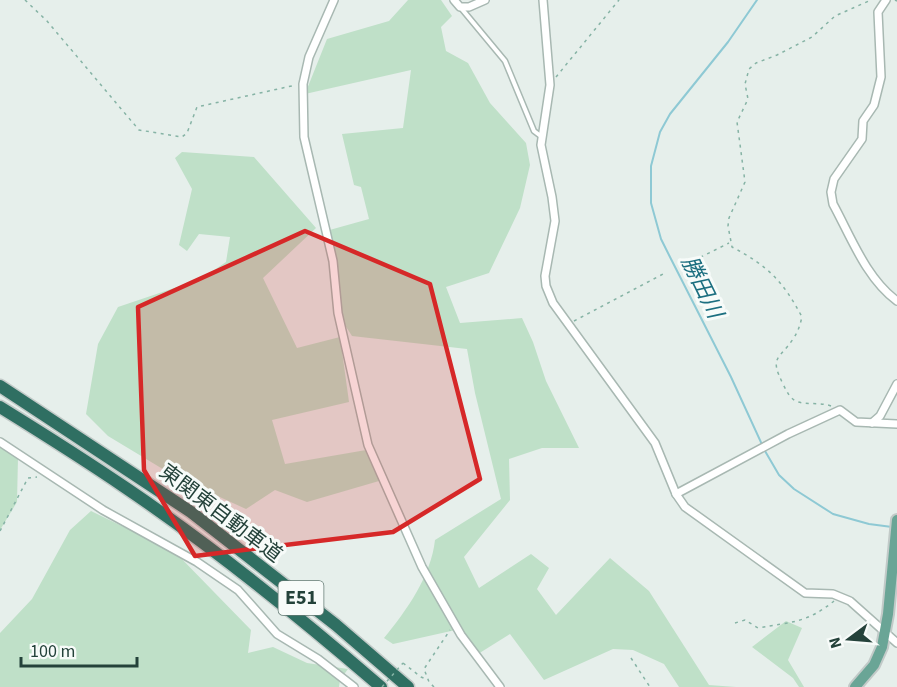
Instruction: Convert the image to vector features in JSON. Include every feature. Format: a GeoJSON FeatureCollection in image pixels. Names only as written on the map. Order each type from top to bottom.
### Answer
{"type":"FeatureCollection","features":[{"type":"Feature","properties":{"kind":"highway","name":"東関東自動車道"},"geometry":{"type":"LineString","coordinates":[[0,386],[191,512],[336,625],[408,687]]}},
{"type":"Feature","properties":{"kind":"highway","name":"東関東自動車道"},"geometry":{"type":"LineString","coordinates":[[0,407],[127,489],[178,526],[248,578],[382,687]]}},
{"type":"Feature","properties":{"kind":"main road"},"geometry":{"type":"LineString","coordinates":[[855,687],[874,665],[885,632],[897,520]]}},
{"type":"Feature","properties":{"kind":"street"},"geometry":{"type":"LineString","coordinates":[[334,0],[309,57],[303,84],[306,149],[333,261],[339,313],[368,445],[422,567],[454,623],[500,687]]}},
{"type":"Feature","properties":{"kind":"street"},"geometry":{"type":"LineString","coordinates":[[454,0],[460,7],[469,7],[486,0]]}},
{"type":"Feature","properties":{"kind":"street"},"geometry":{"type":"LineString","coordinates":[[543,0],[550,85],[541,145],[555,221],[545,276],[546,286],[553,303],[655,443],[676,494],[685,507],[804,594],[834,594],[850,601],[897,643]]}},
{"type":"Feature","properties":{"kind":"street"},"geometry":{"type":"LineString","coordinates":[[886,0],[878,12],[881,77],[874,105],[863,121],[862,139],[834,179],[831,192],[833,204],[868,269],[887,294],[897,301]]}},
{"type":"Feature","properties":{"kind":"street"},"geometry":{"type":"LineString","coordinates":[[872,423],[880,416],[897,384]]}},
{"type":"Feature","properties":{"kind":"street"},"geometry":{"type":"LineString","coordinates":[[676,494],[788,434],[840,410],[856,422],[897,424]]}},
{"type":"Feature","properties":{"kind":"street"},"geometry":{"type":"LineString","coordinates":[[0,442],[103,510],[197,562],[238,590],[277,634],[318,659],[354,687]]}},
{"type":"Feature","properties":{"kind":"lane"},"geometry":{"type":"LineString","coordinates":[[460,7],[505,61],[534,131],[542,137]]}},
{"type":"Feature","properties":{"kind":"path"},"geometry":{"type":"LineString","coordinates":[[25,0],[47,21],[140,130],[183,137],[187,133],[197,107],[303,84]]}},
{"type":"Feature","properties":{"kind":"path"},"geometry":{"type":"LineString","coordinates":[[550,85],[618,0]]}},
{"type":"Feature","properties":{"kind":"path"},"geometry":{"type":"LineString","coordinates":[[840,410],[822,403],[796,402],[790,396],[777,371],[777,361],[780,353],[792,341],[799,329],[802,317],[783,284],[755,259],[732,246],[728,226],[729,218],[745,182],[737,122],[748,99],[745,84],[749,69],[756,63],[812,37],[836,16],[871,0]]}},
{"type":"Feature","properties":{"kind":"path"},"geometry":{"type":"LineString","coordinates":[[687,264],[731,242]]}},
{"type":"Feature","properties":{"kind":"path"},"geometry":{"type":"LineString","coordinates":[[568,324],[663,274]]}},
{"type":"Feature","properties":{"kind":"path"},"geometry":{"type":"LineString","coordinates":[[0,531],[28,478],[50,475]]}},
{"type":"Feature","properties":{"kind":"path"},"geometry":{"type":"LineString","coordinates":[[735,622],[745,620],[758,628],[806,620],[818,614],[839,597]]}},
{"type":"Feature","properties":{"kind":"path"},"geometry":{"type":"LineString","coordinates":[[434,687],[427,679],[424,669],[454,623]]}},
{"type":"Feature","properties":{"kind":"path"},"geometry":{"type":"LineString","coordinates":[[631,658],[651,687]]}},
{"type":"Feature","properties":{"kind":"path"},"geometry":{"type":"LineString","coordinates":[[382,687],[403,663],[427,679]]}},
{"type":"Feature","properties":{"kind":"highlighted area"},"geometry":{"type":"Polygon","coordinates":[[[305,231],[430,284],[480,479],[393,532],[195,556],[144,470],[138,307],[305,231]]]}},
{"type":"Feature","properties":{"kind":"green space"},"geometry":{"type":"Polygon","coordinates":[[[408,0],[441,0],[452,16],[441,27],[446,51],[468,63],[490,103],[526,143],[530,165],[520,208],[489,273],[446,287],[460,323],[522,318],[546,381],[579,448],[542,448],[509,459],[510,500],[464,557],[479,588],[531,554],[549,568],[537,589],[556,615],[610,558],[649,591],[709,685],[736,687],[679,687],[664,664],[633,650],[613,649],[544,680],[510,634],[478,654],[460,629],[393,644],[384,638],[417,592],[429,567],[435,540],[501,499],[475,393],[467,349],[352,336],[341,319],[326,231],[369,219],[361,187],[354,185],[342,134],[403,128],[411,70],[305,94],[327,39],[389,21],[408,0]]]}},
{"type":"Feature","properties":{"kind":"green space"},"geometry":{"type":"Polygon","coordinates":[[[182,152],[254,157],[316,228],[263,278],[297,348],[340,337],[349,402],[272,420],[285,464],[372,449],[379,481],[307,502],[275,490],[246,509],[176,477],[108,436],[86,414],[98,344],[118,307],[201,279],[226,262],[230,237],[199,234],[187,251],[179,245],[192,189],[175,158],[182,152]]]}},
{"type":"Feature","properties":{"kind":"green space"},"geometry":{"type":"Polygon","coordinates":[[[0,443],[18,457],[17,502],[0,530],[0,443]]]}},
{"type":"Feature","properties":{"kind":"green space"},"geometry":{"type":"Polygon","coordinates":[[[91,511],[175,552],[251,630],[248,653],[273,647],[307,663],[348,669],[340,680],[339,687],[0,687],[0,633],[32,599],[70,530],[91,511]]]}},
{"type":"Feature","properties":{"kind":"green space"},"geometry":{"type":"Polygon","coordinates":[[[786,621],[802,628],[788,660],[804,687],[799,687],[793,678],[752,647],[786,621]]]}},
{"type":"Feature","properties":{"kind":"waterway","name":"勝田川"},"geometry":{"type":"LineString","coordinates":[[757,0],[728,42],[670,114],[660,132],[651,166],[651,203],[661,239],[779,475],[794,489],[833,514],[869,524],[892,527]]}}]}
